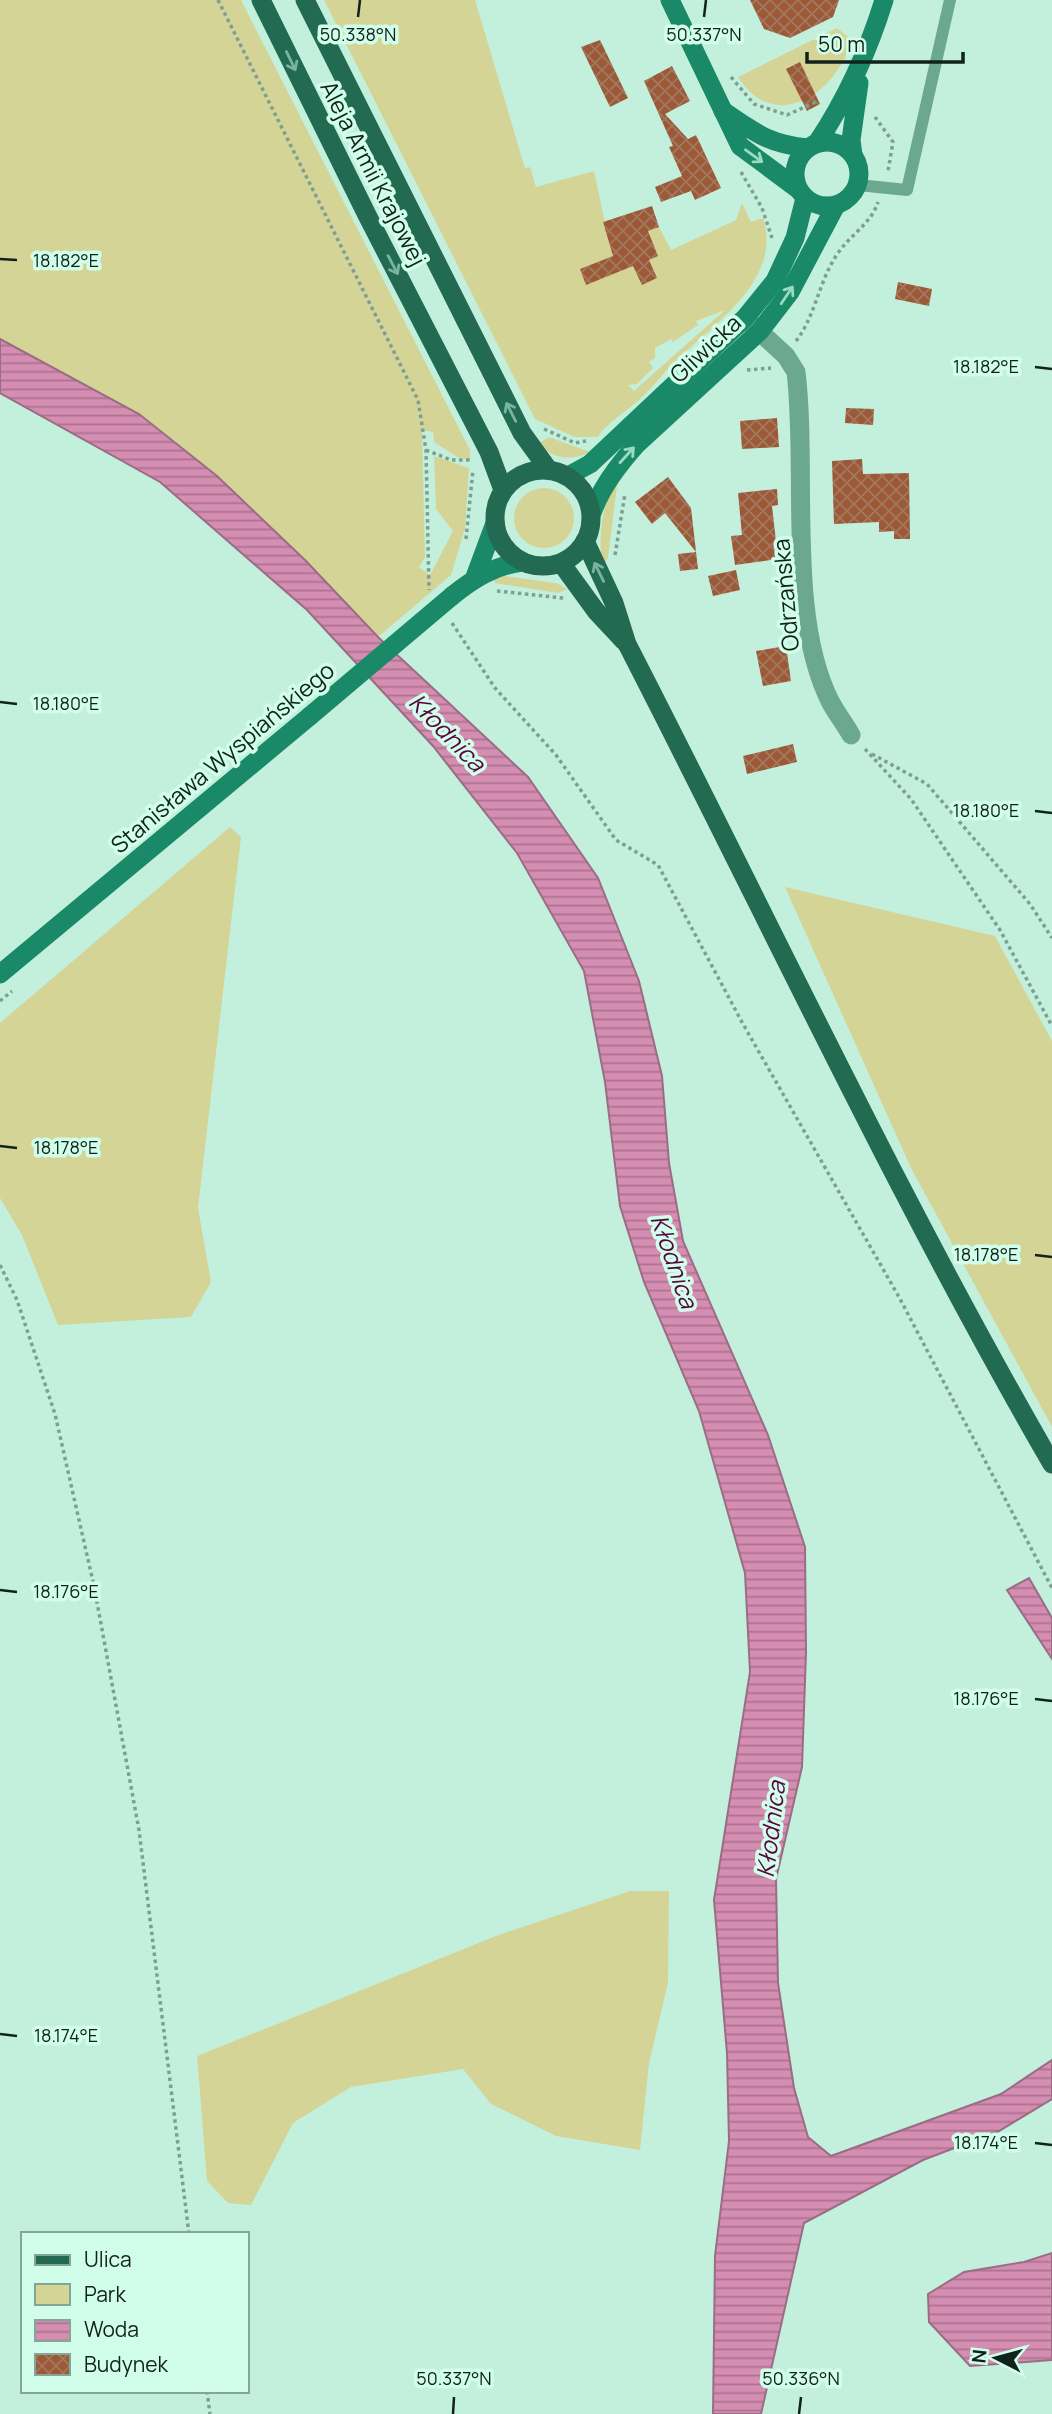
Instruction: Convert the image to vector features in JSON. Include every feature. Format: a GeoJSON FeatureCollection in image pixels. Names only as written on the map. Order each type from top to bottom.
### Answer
{"type":"FeatureCollection","features":[{"type":"Feature","properties":{"kind":"main road","name":"Aleja Armii Krajowej"},"geometry":{"type":"LineString","coordinates":[[261,0],[367,215],[446,366],[488,452],[503,490]]}},
{"type":"Feature","properties":{"kind":"main road","name":"Aleja Armii Krajowej"},"geometry":{"type":"LineString","coordinates":[[305,0],[522,433],[548,469]]}},
{"type":"Feature","properties":{"kind":"main road"},"geometry":{"type":"LineString","coordinates":[[670,0],[740,146],[785,176],[814,204],[836,205],[845,201],[858,185],[858,164],[853,155],[851,140],[861,67]]}},
{"type":"Feature","properties":{"kind":"main road"},"geometry":{"type":"LineString","coordinates":[[802,194],[795,170],[802,154],[813,145],[842,106],[861,67],[884,0]]}},
{"type":"Feature","properties":{"kind":"main road"},"geometry":{"type":"LineString","coordinates":[[723,111],[766,140],[779,145],[837,143],[853,155]]}},
{"type":"Feature","properties":{"kind":"main road","name":"Gliwicka"},"geometry":{"type":"LineString","coordinates":[[592,513],[596,500],[628,453],[753,325],[795,238],[802,194]]}},
{"type":"Feature","properties":{"kind":"main road","name":"Gliwicka"},"geometry":{"type":"LineString","coordinates":[[568,475],[590,464],[790,292],[836,205]]}},
{"type":"Feature","properties":{"kind":"main road"},"geometry":{"type":"LineString","coordinates":[[475,577],[495,523],[498,500],[503,490],[523,473],[548,469],[568,475],[588,498],[592,513],[585,541],[574,555],[561,563],[547,566],[523,562],[505,548],[495,523]]}},
{"type":"Feature","properties":{"kind":"main road"},"geometry":{"type":"LineString","coordinates":[[585,541],[614,603],[627,644],[978,1337],[1052,1465]]}},
{"type":"Feature","properties":{"kind":"main road","name":"Stanisława Wyspiańskiego"},"geometry":{"type":"LineString","coordinates":[[0,974],[310,716],[444,598],[475,577],[511,563],[523,562]]}},
{"type":"Feature","properties":{"kind":"main road"},"geometry":{"type":"LineString","coordinates":[[561,563],[596,611],[627,644]]}},
{"type":"Feature","properties":{"kind":"street","name":"Odrzańska"},"geometry":{"type":"LineString","coordinates":[[753,325],[786,356],[796,372],[806,609],[819,672],[831,703],[851,735]]}},
{"type":"Feature","properties":{"kind":"lane"},"geometry":{"type":"LineString","coordinates":[[858,185],[907,190],[950,0]]}},
{"type":"Feature","properties":{"kind":"path"},"geometry":{"type":"LineString","coordinates":[[218,0],[418,400],[426,450],[429,590],[444,598]]}},
{"type":"Feature","properties":{"kind":"path"},"geometry":{"type":"LineString","coordinates":[[726,69],[754,104],[787,115],[809,108],[827,94]]}},
{"type":"Feature","properties":{"kind":"path"},"geometry":{"type":"LineString","coordinates":[[795,342],[804,331],[828,268],[844,244],[874,214],[894,152],[893,142],[884,126],[870,114]]}},
{"type":"Feature","properties":{"kind":"path"},"geometry":{"type":"LineString","coordinates":[[740,172],[762,208],[772,236],[771,245]]}},
{"type":"Feature","properties":{"kind":"path"},"geometry":{"type":"LineString","coordinates":[[538,426],[575,443],[589,441]]}},
{"type":"Feature","properties":{"kind":"path"},"geometry":{"type":"LineString","coordinates":[[426,450],[451,460],[474,460],[471,513],[465,550]]}},
{"type":"Feature","properties":{"kind":"path"},"geometry":{"type":"LineString","coordinates":[[450,621],[495,688],[556,755],[616,840],[658,865],[743,1024],[899,1297],[975,1448],[1052,1588]]}},
{"type":"Feature","properties":{"kind":"path"},"geometry":{"type":"LineString","coordinates":[[851,735],[911,800],[993,919],[1052,1026]]}},
{"type":"Feature","properties":{"kind":"path"},"geometry":{"type":"LineString","coordinates":[[867,752],[927,784],[1030,904],[1052,938]]}},
{"type":"Feature","properties":{"kind":"path"},"geometry":{"type":"LineString","coordinates":[[0,1265],[17,1300],[55,1414],[94,1586],[139,1830],[189,2232]]}},
{"type":"Feature","properties":{"kind":"path"},"geometry":{"type":"LineString","coordinates":[[207,2393],[210,2414]]}},
{"type":"Feature","properties":{"kind":"green space"},"geometry":{"type":"Polygon","coordinates":[[[0,0],[241,0],[470,450],[470,460],[457,457],[434,442],[433,432],[422,430],[425,557],[419,567],[430,575],[453,531],[436,509],[434,456],[469,468],[465,529],[451,575],[378,637],[311,566],[221,480],[139,414],[0,339],[0,0]]]}},
{"type":"Feature","properties":{"kind":"green space"},"geometry":{"type":"Polygon","coordinates":[[[324,0],[475,0],[525,168],[530,167],[536,187],[594,171],[609,242],[659,227],[671,250],[736,220],[742,203],[751,222],[763,218],[767,240],[764,260],[742,298],[598,437],[575,437],[535,419],[324,0]],[[725,310],[696,321],[698,325],[673,342],[671,339],[655,348],[655,358],[649,362],[653,368],[637,384],[628,385],[634,391],[725,310]]]}},
{"type":"Feature","properties":{"kind":"green space"},"geometry":{"type":"Polygon","coordinates":[[[837,28],[852,40],[844,59],[833,76],[804,100],[787,105],[770,103],[753,94],[738,77],[837,28]]]}},
{"type":"Feature","properties":{"kind":"green space"},"geometry":{"type":"Polygon","coordinates":[[[549,437],[590,452],[570,458],[556,456],[539,443],[549,437]]]}},
{"type":"Feature","properties":{"kind":"green space"},"geometry":{"type":"Polygon","coordinates":[[[618,478],[608,558],[603,566],[602,520],[608,497],[618,478]]]}},
{"type":"Feature","properties":{"kind":"green space"},"geometry":{"type":"Polygon","coordinates":[[[544,488],[561,493],[569,501],[574,518],[569,535],[561,543],[544,548],[527,543],[519,535],[514,518],[519,501],[527,493],[544,488]]]}},
{"type":"Feature","properties":{"kind":"green space"},"geometry":{"type":"Polygon","coordinates":[[[504,576],[556,583],[568,589],[558,593],[495,583],[494,579],[504,576]]]}},
{"type":"Feature","properties":{"kind":"green space"},"geometry":{"type":"Polygon","coordinates":[[[230,827],[241,837],[198,1208],[211,1282],[191,1317],[58,1325],[22,1235],[0,1198],[0,1023],[230,827]]]}},
{"type":"Feature","properties":{"kind":"green space"},"geometry":{"type":"Polygon","coordinates":[[[785,887],[995,936],[1052,1041],[1052,1427],[911,1168],[785,887]]]}},
{"type":"Feature","properties":{"kind":"green space"},"geometry":{"type":"Polygon","coordinates":[[[630,1891],[669,1891],[668,1983],[649,2063],[640,2150],[556,2136],[491,2104],[463,2069],[351,2087],[293,2123],[251,2205],[228,2203],[207,2181],[197,2056],[501,1934],[630,1891]]]}},
{"type":"Feature","properties":{"kind":"water","name":"Kłodnica"},"geometry":{"type":"Polygon","coordinates":[[[0,339],[139,414],[217,476],[306,561],[378,637],[528,777],[598,878],[639,981],[662,1076],[669,1163],[683,1241],[768,1435],[805,1547],[806,1652],[802,1767],[776,1879],[778,1983],[794,2088],[808,2137],[831,2156],[1001,2094],[1052,2060],[1052,2099],[999,2131],[923,2160],[804,2223],[761,2414],[713,2414],[715,2256],[729,2141],[727,2053],[714,1900],[750,1672],[745,1573],[699,1411],[644,1282],[620,1206],[605,1082],[584,971],[517,853],[433,746],[307,610],[160,482],[0,393],[0,339]]]}},
{"type":"Feature","properties":{"kind":"water"},"geometry":{"type":"Polygon","coordinates":[[[1029,1578],[1052,1618],[1052,1659],[1007,1590],[1029,1578]]]}},
{"type":"Feature","properties":{"kind":"water"},"geometry":{"type":"Polygon","coordinates":[[[1052,2253],[1052,2360],[970,2366],[929,2322],[928,2294],[964,2272],[1024,2262],[1052,2253]]]}},
{"type":"Feature","properties":{"kind":"building"},"geometry":{"type":"Polygon","coordinates":[[[750,0],[839,0],[833,17],[790,38],[764,29],[750,0]]]}},
{"type":"Feature","properties":{"kind":"building"},"geometry":{"type":"Polygon","coordinates":[[[600,40],[628,98],[610,107],[581,47],[600,40]]]}},
{"type":"Feature","properties":{"kind":"building"},"geometry":{"type":"Polygon","coordinates":[[[800,62],[820,104],[807,111],[786,69],[800,62]]]}},
{"type":"Feature","properties":{"kind":"building"},"geometry":{"type":"Polygon","coordinates":[[[672,66],[690,101],[665,114],[688,139],[696,135],[721,188],[695,200],[691,191],[661,202],[655,187],[682,176],[669,147],[673,146],[644,81],[672,66]]]}},
{"type":"Feature","properties":{"kind":"building"},"geometry":{"type":"Polygon","coordinates":[[[652,206],[659,227],[648,231],[658,256],[649,260],[657,278],[642,285],[633,266],[586,285],[580,269],[613,256],[603,222],[652,206]]]}},
{"type":"Feature","properties":{"kind":"building"},"geometry":{"type":"Polygon","coordinates":[[[898,282],[932,289],[929,306],[895,299],[898,282]]]}},
{"type":"Feature","properties":{"kind":"building"},"geometry":{"type":"Polygon","coordinates":[[[846,408],[874,409],[873,425],[845,423],[846,408]]]}},
{"type":"Feature","properties":{"kind":"building"},"geometry":{"type":"Polygon","coordinates":[[[777,418],[779,447],[742,449],[740,421],[777,418]]]}},
{"type":"Feature","properties":{"kind":"building"},"geometry":{"type":"Polygon","coordinates":[[[862,459],[863,474],[909,473],[910,539],[894,539],[894,531],[879,532],[879,522],[834,524],[832,461],[862,459]]]}},
{"type":"Feature","properties":{"kind":"building"},"geometry":{"type":"Polygon","coordinates":[[[668,477],[691,508],[698,569],[680,571],[678,554],[696,552],[665,513],[652,524],[635,502],[668,477]]]}},
{"type":"Feature","properties":{"kind":"building"},"geometry":{"type":"Polygon","coordinates":[[[777,489],[778,505],[772,506],[778,559],[735,565],[731,536],[742,535],[738,493],[777,489]]]}},
{"type":"Feature","properties":{"kind":"building"},"geometry":{"type":"Polygon","coordinates":[[[736,570],[740,590],[713,596],[708,576],[736,570]]]}},
{"type":"Feature","properties":{"kind":"building"},"geometry":{"type":"Polygon","coordinates":[[[786,646],[791,681],[763,686],[756,651],[786,646]]]}},
{"type":"Feature","properties":{"kind":"building"},"geometry":{"type":"Polygon","coordinates":[[[793,744],[797,762],[747,774],[743,756],[793,744]]]}}]}
